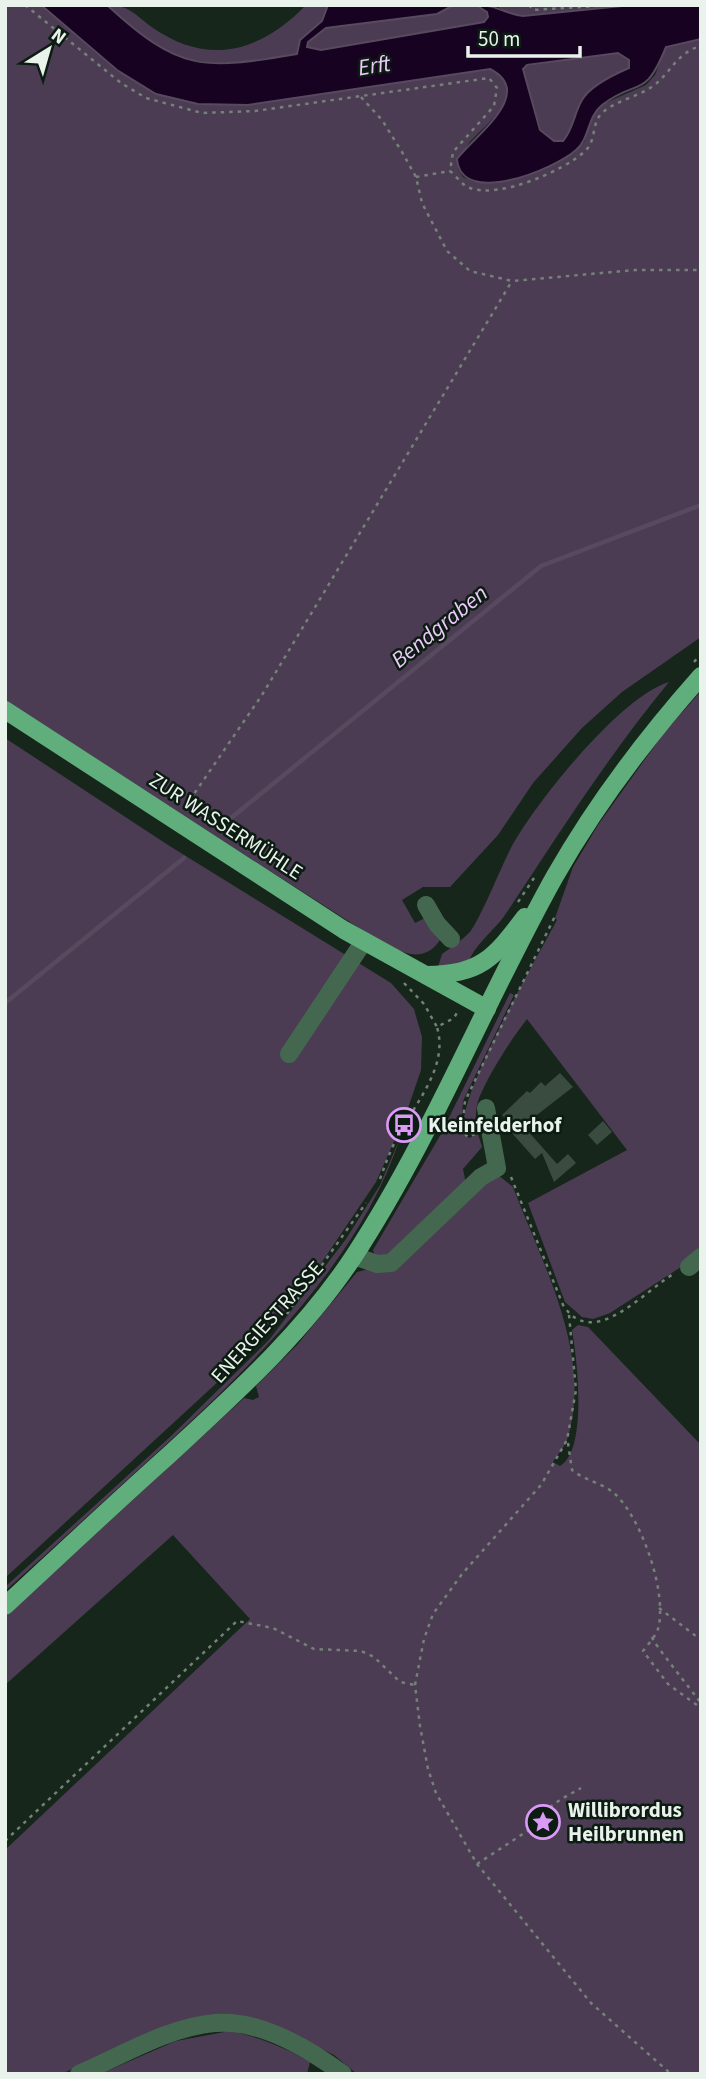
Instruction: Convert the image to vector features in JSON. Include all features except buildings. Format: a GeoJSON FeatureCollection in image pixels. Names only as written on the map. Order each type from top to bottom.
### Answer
{"type":"FeatureCollection","features":[{"type":"Feature","properties":{"kind":"main road"},"geometry":{"type":"LineString","coordinates":[[424,975],[458,974],[484,964],[511,935],[547,874],[696,670]]}},
{"type":"Feature","properties":{"kind":"main road","name":"ZUR WASSERMÜHLE"},"geometry":{"type":"LineString","coordinates":[[5,710],[364,941],[487,1009]]}},
{"type":"Feature","properties":{"kind":"main road","name":"ENERGIESTRASSE"},"geometry":{"type":"LineString","coordinates":[[5,1606],[257,1372],[307,1318],[354,1256],[411,1163],[487,1009],[547,874]]}},
{"type":"Feature","properties":{"kind":"street"},"geometry":{"type":"LineString","coordinates":[[426,905],[437,924],[452,939]]}},
{"type":"Feature","properties":{"kind":"street"},"geometry":{"type":"LineString","coordinates":[[289,1054],[364,941]]}},
{"type":"Feature","properties":{"kind":"street"},"geometry":{"type":"LineString","coordinates":[[354,1256],[377,1264],[391,1262],[481,1177],[497,1168],[487,1128],[486,1108]]}},
{"type":"Feature","properties":{"kind":"street"},"geometry":{"type":"LineString","coordinates":[[79,2074],[177,2033],[204,2025],[226,2023],[250,2026],[285,2040],[343,2074]]}},
{"type":"Feature","properties":{"kind":"path"},"geometry":{"type":"LineString","coordinates":[[25,5],[121,83],[146,98],[202,113],[228,114],[489,78],[497,88],[494,106],[453,152],[450,171]]}},
{"type":"Feature","properties":{"kind":"path"},"geometry":{"type":"LineString","coordinates":[[529,5],[533,10],[612,5]]}},
{"type":"Feature","properties":{"kind":"path"},"geometry":{"type":"LineString","coordinates":[[450,171],[468,188],[486,191],[515,186],[561,167],[585,151],[594,139],[596,123],[602,113],[654,86],[687,49],[701,46]]}},
{"type":"Feature","properties":{"kind":"path"},"geometry":{"type":"LineString","coordinates":[[360,96],[382,120],[416,177],[422,203],[447,251],[470,271],[512,281],[635,270],[701,270]]}},
{"type":"Feature","properties":{"kind":"path"},"geometry":{"type":"LineString","coordinates":[[416,177],[450,171]]}},
{"type":"Feature","properties":{"kind":"path"},"geometry":{"type":"LineString","coordinates":[[176,821],[262,695],[512,281]]}},
{"type":"Feature","properties":{"kind":"path"},"geometry":{"type":"LineString","coordinates":[[696,670],[701,654]]}},
{"type":"Feature","properties":{"kind":"path"},"geometry":{"type":"LineString","coordinates":[[515,906],[547,874]]}},
{"type":"Feature","properties":{"kind":"path"},"geometry":{"type":"LineString","coordinates":[[487,1128],[470,1137],[463,1133],[465,1101],[556,914]]}},
{"type":"Feature","properties":{"kind":"path"},"geometry":{"type":"LineString","coordinates":[[377,1185],[396,1139],[437,1064],[440,1047],[437,1027],[454,1018],[466,998]]}},
{"type":"Feature","properties":{"kind":"path"},"geometry":{"type":"LineString","coordinates":[[497,1168],[508,1173],[514,1181],[569,1315],[576,1390],[567,1440],[572,1470],[614,1493],[636,1520],[652,1566],[659,1608],[658,1630],[643,1651],[668,1684],[701,1706]]}},
{"type":"Feature","properties":{"kind":"path"},"geometry":{"type":"LineString","coordinates":[[281,1321],[315,1279],[369,1198]]}},
{"type":"Feature","properties":{"kind":"path"},"geometry":{"type":"LineString","coordinates":[[569,1315],[583,1322],[606,1321],[670,1276],[695,1262]]}},
{"type":"Feature","properties":{"kind":"path"},"geometry":{"type":"LineString","coordinates":[[567,1440],[541,1485],[462,1574],[433,1614],[422,1647],[415,1685],[428,1769],[458,1836],[477,1864],[592,2003],[671,2074]]}},
{"type":"Feature","properties":{"kind":"path"},"geometry":{"type":"LineString","coordinates":[[659,1608],[701,1640]]}},
{"type":"Feature","properties":{"kind":"path"},"geometry":{"type":"LineString","coordinates":[[5,1840],[237,1621],[273,1628],[314,1649],[361,1651],[374,1657],[400,1682],[415,1685]]}},
{"type":"Feature","properties":{"kind":"path"},"geometry":{"type":"LineString","coordinates":[[652,1636],[658,1651],[687,1681],[701,1706]]}},
{"type":"Feature","properties":{"kind":"path"},"geometry":{"type":"LineString","coordinates":[[477,1864],[538,1824],[541,1815],[555,1802],[581,1788]]}},
{"type":"Feature","properties":{"kind":"shaded area"},"geometry":{"type":"Polygon","coordinates":[[[5,5],[40,5],[117,71],[198,104],[248,105],[489,69],[502,78],[507,87],[507,97],[495,117],[469,143],[463,156],[458,169],[463,177],[474,182],[584,142],[593,115],[603,104],[646,85],[655,75],[666,47],[701,39],[701,637],[622,692],[582,728],[533,783],[498,835],[450,887],[423,887],[402,900],[415,923],[429,916],[441,938],[426,953],[398,950],[370,935],[5,701],[5,5]]]}},
{"type":"Feature","properties":{"kind":"shaded area"},"geometry":{"type":"Polygon","coordinates":[[[107,5],[127,9],[174,40],[215,50],[253,43],[289,21],[306,5],[328,5],[322,21],[300,40],[297,54],[215,63],[175,54],[155,43],[107,5]]]}},
{"type":"Feature","properties":{"kind":"shaded area"},"geometry":{"type":"Polygon","coordinates":[[[454,5],[476,5],[487,12],[488,17],[484,22],[321,50],[307,47],[307,42],[326,28],[437,14],[454,5]]]}},
{"type":"Feature","properties":{"kind":"shaded area"},"geometry":{"type":"Polygon","coordinates":[[[496,5],[632,5],[523,16],[507,14],[496,5]]]}},
{"type":"Feature","properties":{"kind":"shaded area"},"geometry":{"type":"Polygon","coordinates":[[[618,52],[629,61],[629,69],[610,77],[591,90],[579,105],[567,136],[563,141],[554,142],[541,130],[523,69],[527,66],[618,52]]]}},
{"type":"Feature","properties":{"kind":"shaded area"},"geometry":{"type":"Polygon","coordinates":[[[669,682],[604,767],[505,915],[473,953],[468,966],[438,967],[442,954],[473,927],[512,846],[560,778],[628,707],[649,691],[669,682]]]}},
{"type":"Feature","properties":{"kind":"shaded area"},"geometry":{"type":"Polygon","coordinates":[[[701,691],[701,1254],[610,1313],[593,1319],[582,1317],[565,1302],[528,1203],[627,1150],[527,1019],[484,1088],[471,1135],[464,1130],[465,1112],[500,1026],[557,920],[555,918],[573,867],[598,825],[663,734],[701,691]]]}},
{"type":"Feature","properties":{"kind":"shaded area"},"geometry":{"type":"Polygon","coordinates":[[[5,738],[168,845],[391,983],[414,1009],[422,1037],[421,1070],[406,1114],[376,1182],[305,1287],[246,1356],[5,1578],[5,738]]]}},
{"type":"Feature","properties":{"kind":"shaded area"},"geometry":{"type":"Polygon","coordinates":[[[510,993],[514,995],[463,1101],[461,1132],[469,1138],[478,1134],[482,1147],[463,1169],[466,1184],[391,1257],[375,1256],[373,1250],[441,1134],[510,993]]]}},
{"type":"Feature","properties":{"kind":"shaded area"},"geometry":{"type":"Polygon","coordinates":[[[400,1138],[381,1186],[355,1232],[325,1276],[291,1318],[216,1398],[5,1591],[5,1587],[170,1437],[269,1340],[346,1239],[380,1185],[400,1138]]]}},
{"type":"Feature","properties":{"kind":"shaded area"},"geometry":{"type":"Polygon","coordinates":[[[498,1175],[513,1187],[550,1278],[569,1343],[574,1375],[574,1408],[567,1440],[553,1462],[560,1466],[569,1457],[574,1442],[578,1381],[572,1330],[578,1325],[588,1327],[701,1445],[701,2074],[357,2074],[334,2055],[274,2026],[152,2034],[61,2074],[5,2074],[5,1850],[250,1619],[173,1535],[5,1685],[5,1617],[244,1398],[253,1400],[259,1397],[256,1386],[297,1345],[357,1272],[369,1269],[481,1182],[498,1175]]]}},
{"type":"Feature","properties":{"kind":"shaded area"},"geometry":{"type":"Polygon","coordinates":[[[230,2031],[271,2043],[310,2062],[307,2074],[100,2074],[176,2041],[230,2031]]]}},
{"type":"Feature","properties":{"kind":"water","name":"Erft"},"geometry":{"type":"Polygon","coordinates":[[[41,5],[107,5],[132,27],[174,54],[194,61],[238,63],[297,54],[300,40],[322,21],[328,5],[454,5],[437,14],[326,28],[308,42],[307,47],[321,50],[484,22],[488,17],[487,12],[476,5],[490,6],[523,16],[632,5],[701,5],[701,39],[666,47],[646,82],[614,97],[597,110],[584,140],[576,150],[530,174],[491,183],[474,181],[462,173],[457,159],[487,127],[505,102],[507,90],[503,79],[490,69],[248,105],[198,104],[156,94],[117,70],[41,5]],[[618,53],[527,65],[523,69],[540,130],[554,141],[563,141],[586,95],[603,81],[629,68],[629,60],[618,53]]]}},
{"type":"Feature","properties":{"kind":"waterway","name":"Bendgraben"},"geometry":{"type":"LineString","coordinates":[[226,822],[541,566],[701,505]]}},
{"type":"Feature","properties":{"kind":"waterway","name":"Bendgraben"},"geometry":{"type":"LineString","coordinates":[[5,1003],[184,858]]}},
{"type":"Feature","properties":{"kind":"place","name":"Kleinfelderhof"},"geometry":{"type":"Point","coordinates":[404,1125]}},
{"type":"Feature","properties":{"kind":"place","name":"Willibrordus Heilbrunnen"},"geometry":{"type":"Point","coordinates":[543,1822]}}]}
